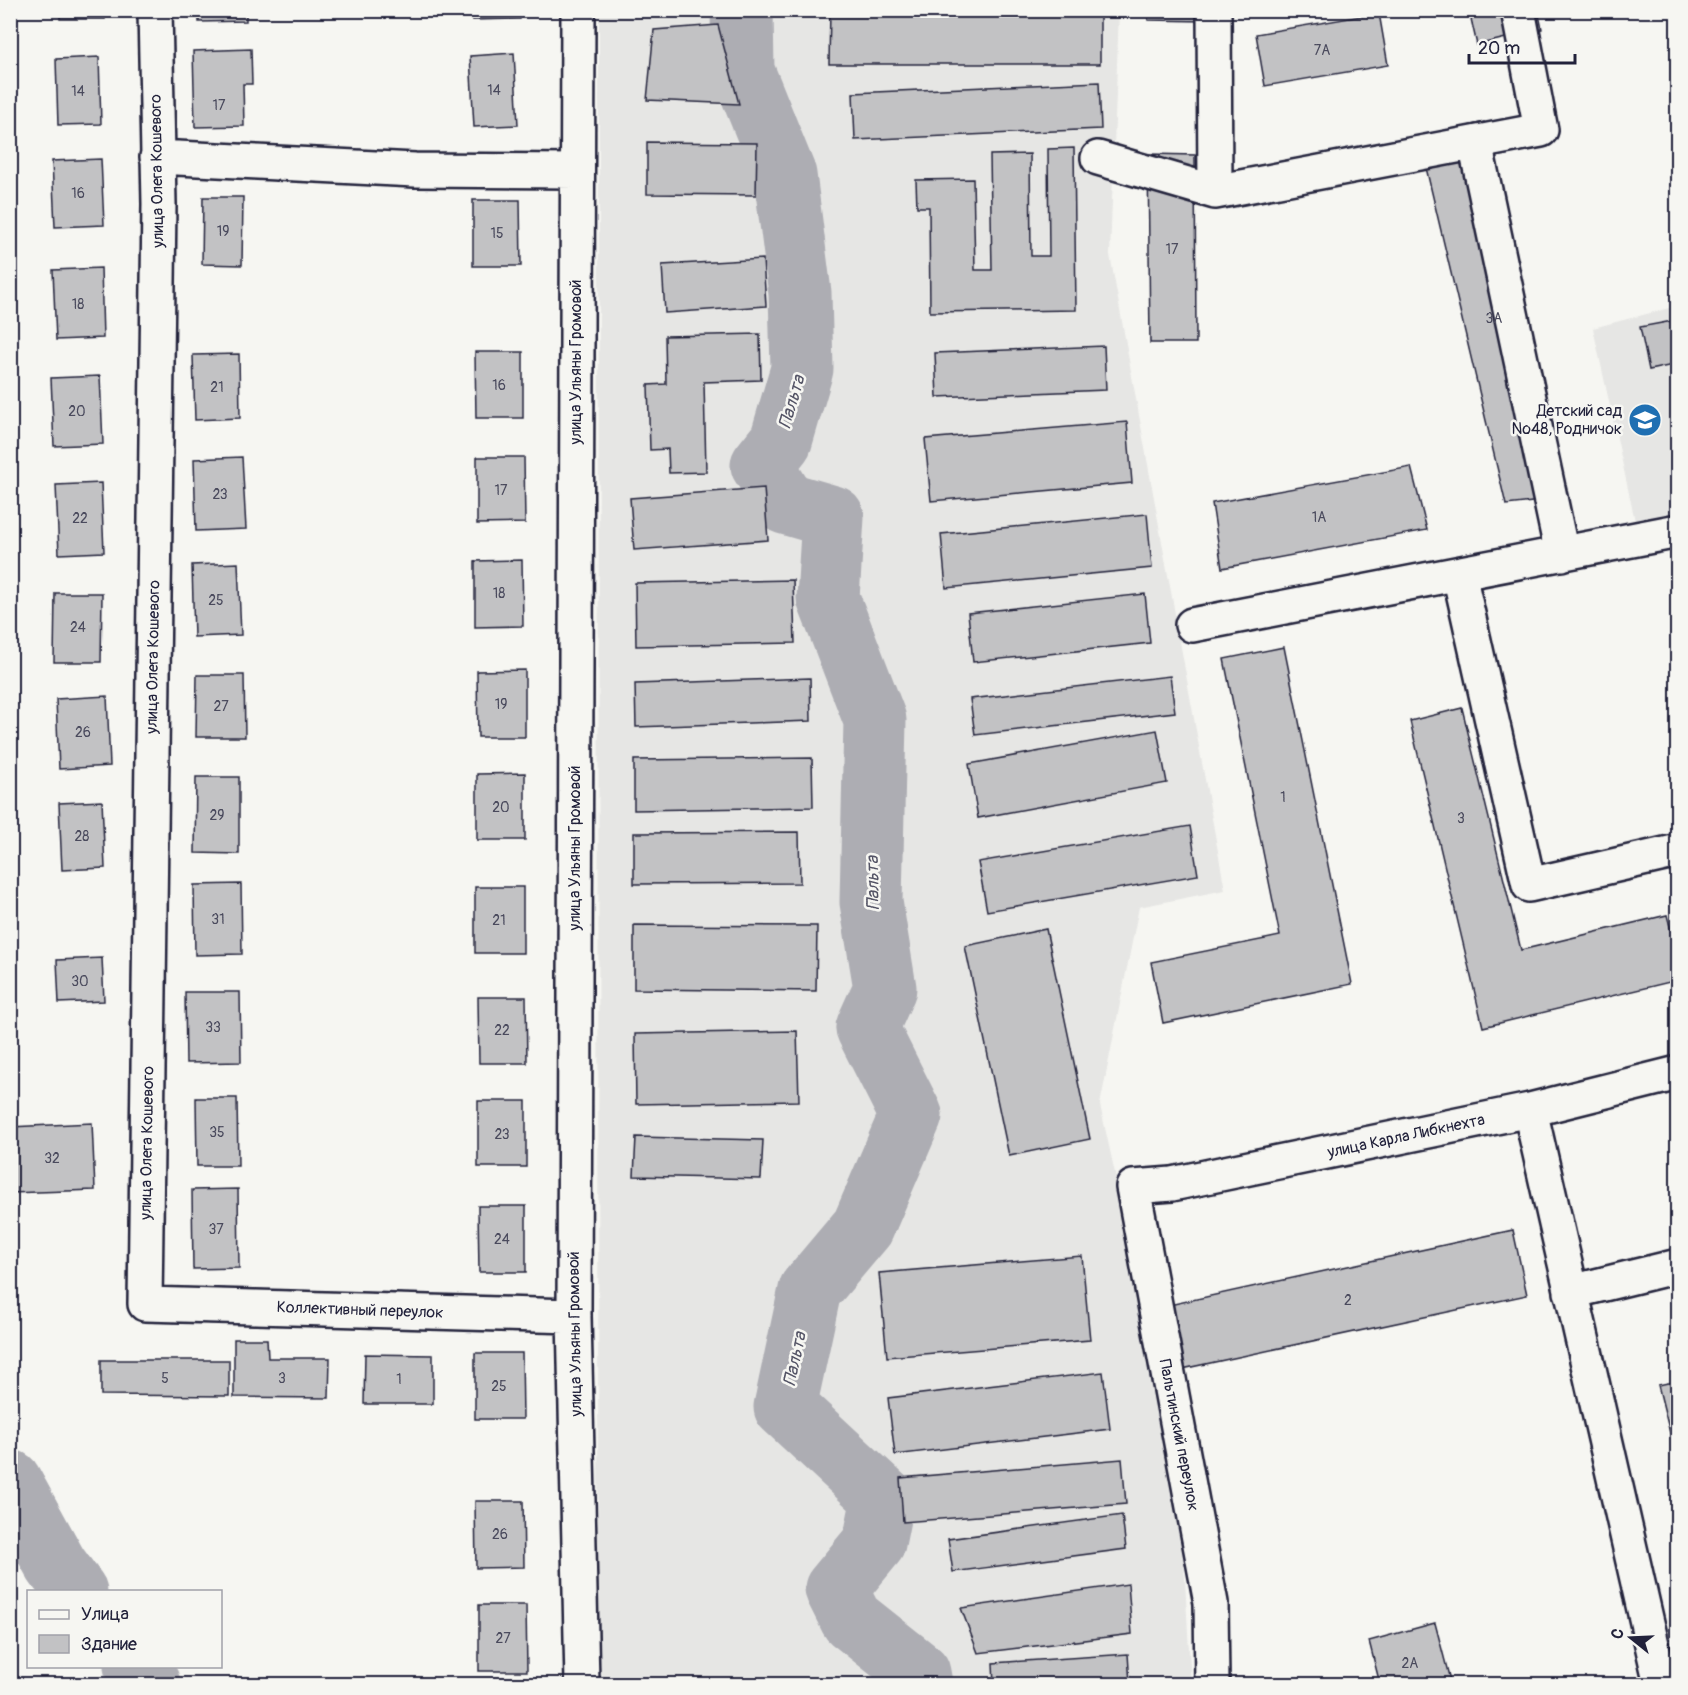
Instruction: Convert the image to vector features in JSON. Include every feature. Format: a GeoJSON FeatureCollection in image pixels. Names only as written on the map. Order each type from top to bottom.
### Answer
{"type":"FeatureCollection","features":[{"type":"Feature","properties":{"kind":"street","name":"улица Олега Кошевого"},"geometry":{"type":"LineString","coordinates":[[145,1304],[159,204],[155,10]]}},
{"type":"Feature","properties":{"kind":"street","name":"улица Ульяны Громовой"},"geometry":{"type":"LineString","coordinates":[[578,10],[574,1316],[582,1684]]}},
{"type":"Feature","properties":{"kind":"street"},"geometry":{"type":"LineString","coordinates":[[1214,10],[1215,192]]}},
{"type":"Feature","properties":{"kind":"street"},"geometry":{"type":"LineString","coordinates":[[1098,158],[1215,192],[1541,130],[1518,10]]}},
{"type":"Feature","properties":{"kind":"street"},"geometry":{"type":"LineString","coordinates":[[1475,143],[1562,554]]}},
{"type":"Feature","properties":{"kind":"street"},"geometry":{"type":"LineString","coordinates":[[157,157],[416,170],[577,171]]}},
{"type":"Feature","properties":{"kind":"street"},"geometry":{"type":"LineString","coordinates":[[1192,625],[1677,531]]}},
{"type":"Feature","properties":{"kind":"street"},"geometry":{"type":"LineString","coordinates":[[1459,573],[1529,885],[1677,851]]}},
{"type":"Feature","properties":{"kind":"street","name":"улица Карла Либкнехта"},"geometry":{"type":"LineString","coordinates":[[1133,1187],[1172,1184],[1530,1110],[1677,1073]]}},
{"type":"Feature","properties":{"kind":"street"},"geometry":{"type":"LineString","coordinates":[[1530,1110],[1661,1684]]}},
{"type":"Feature","properties":{"kind":"street","name":"Пальтинский переулок"},"geometry":{"type":"LineString","coordinates":[[1133,1187],[1211,1603],[1212,1684]]}},
{"type":"Feature","properties":{"kind":"street"},"geometry":{"type":"LineString","coordinates":[[1571,1292],[1677,1266]]}},
{"type":"Feature","properties":{"kind":"street","name":"Коллективный переулок"},"geometry":{"type":"LineString","coordinates":[[145,1304],[574,1316]]}},
{"type":"Feature","properties":{"kind":"shaded area"},"geometry":{"type":"Polygon","coordinates":[[[599,11],[730,11],[738,67],[777,174],[791,364],[772,435],[758,462],[779,509],[824,522],[823,607],[861,717],[860,874],[875,983],[860,1027],[896,1117],[855,1215],[799,1285],[777,1420],[862,1494],[863,1518],[828,1581],[830,1608],[896,1684],[598,1684],[599,11]]]}},
{"type":"Feature","properties":{"kind":"shaded area"},"geometry":{"type":"Polygon","coordinates":[[[750,11],[1119,11],[1110,255],[1225,890],[1139,907],[1100,1105],[1178,1460],[1191,1684],[938,1684],[920,1651],[859,1596],[899,1536],[891,1486],[806,1399],[825,1296],[880,1235],[922,1116],[887,1016],[894,953],[881,897],[889,716],[836,599],[838,508],[789,498],[771,463],[782,450],[806,372],[805,292],[790,174],[751,69],[750,11]]]}},
{"type":"Feature","properties":{"kind":"shaded area","name":"Детский сад №48, Родничок"},"geometry":{"type":"Polygon","coordinates":[[[1677,306],[1677,511],[1635,521],[1593,328],[1677,306]]]}},
{"type":"Feature","properties":{"kind":"building"},"geometry":{"type":"Polygon","coordinates":[[[60,10],[105,10],[105,19],[60,19],[60,10]]]}},
{"type":"Feature","properties":{"kind":"building"},"geometry":{"type":"Polygon","coordinates":[[[199,10],[246,10],[246,21],[199,22],[199,10]]]}},
{"type":"Feature","properties":{"kind":"building"},"geometry":{"type":"Polygon","coordinates":[[[473,10],[520,10],[520,19],[473,20],[473,10]]]}},
{"type":"Feature","properties":{"kind":"building"},"geometry":{"type":"Polygon","coordinates":[[[830,10],[1100,10],[1100,64],[829,64],[830,10]]]}},
{"type":"Feature","properties":{"kind":"building"},"geometry":{"type":"Polygon","coordinates":[[[1148,10],[1204,10],[1204,21],[1148,20],[1148,10]]]}},
{"type":"Feature","properties":{"kind":"building"},"geometry":{"type":"Polygon","coordinates":[[[1469,10],[1538,10],[1542,29],[1477,45],[1469,10]]]}},
{"type":"Feature","properties":{"kind":"building"},"geometry":{"type":"Polygon","coordinates":[[[1379,13],[1388,65],[1265,86],[1256,34],[1379,13]]]}},
{"type":"Feature","properties":{"kind":"building"},"geometry":{"type":"Polygon","coordinates":[[[718,25],[739,104],[647,100],[654,30],[718,25]]]}},
{"type":"Feature","properties":{"kind":"building"},"geometry":{"type":"Polygon","coordinates":[[[251,49],[252,84],[243,84],[244,126],[195,127],[193,51],[251,49]]]}},
{"type":"Feature","properties":{"kind":"building"},"geometry":{"type":"Polygon","coordinates":[[[514,53],[518,125],[474,127],[470,56],[514,53]]]}},
{"type":"Feature","properties":{"kind":"building"},"geometry":{"type":"Polygon","coordinates":[[[99,57],[101,124],[58,125],[56,59],[99,57]]]}},
{"type":"Feature","properties":{"kind":"building"},"geometry":{"type":"Polygon","coordinates":[[[1099,82],[1101,129],[855,140],[853,93],[1099,82]]]}},
{"type":"Feature","properties":{"kind":"building"},"geometry":{"type":"Polygon","coordinates":[[[1484,122],[1567,498],[1506,505],[1419,138],[1484,122]]]}},
{"type":"Feature","properties":{"kind":"building"},"geometry":{"type":"Polygon","coordinates":[[[647,142],[757,143],[756,195],[647,194],[647,142]]]}},
{"type":"Feature","properties":{"kind":"building"},"geometry":{"type":"Polygon","coordinates":[[[1074,148],[1076,310],[930,312],[929,207],[917,207],[916,180],[973,179],[975,270],[992,270],[990,155],[1030,154],[1031,256],[1049,256],[1048,149],[1074,148]]]}},
{"type":"Feature","properties":{"kind":"building"},"geometry":{"type":"Polygon","coordinates":[[[1148,154],[1195,155],[1196,343],[1150,343],[1148,154]]]}},
{"type":"Feature","properties":{"kind":"building"},"geometry":{"type":"Polygon","coordinates":[[[101,159],[104,225],[55,227],[52,161],[101,159]]]}},
{"type":"Feature","properties":{"kind":"building"},"geometry":{"type":"Polygon","coordinates":[[[203,197],[243,197],[242,265],[202,264],[203,197]]]}},
{"type":"Feature","properties":{"kind":"building"},"geometry":{"type":"Polygon","coordinates":[[[473,200],[520,200],[521,266],[473,266],[473,200]]]}},
{"type":"Feature","properties":{"kind":"building"},"geometry":{"type":"Polygon","coordinates":[[[763,259],[766,306],[665,313],[662,265],[763,259]]]}},
{"type":"Feature","properties":{"kind":"building"},"geometry":{"type":"Polygon","coordinates":[[[101,268],[103,338],[56,340],[53,270],[101,268]]]}},
{"type":"Feature","properties":{"kind":"building"},"geometry":{"type":"Polygon","coordinates":[[[1678,320],[1678,364],[1649,370],[1640,327],[1678,320]]]}},
{"type":"Feature","properties":{"kind":"building"},"geometry":{"type":"Polygon","coordinates":[[[760,334],[761,380],[704,382],[706,472],[669,473],[668,449],[650,450],[648,385],[666,384],[665,336],[760,334]]]}},
{"type":"Feature","properties":{"kind":"building"},"geometry":{"type":"Polygon","coordinates":[[[1104,346],[1106,390],[937,397],[935,353],[1104,346]]]}},
{"type":"Feature","properties":{"kind":"building"},"geometry":{"type":"Polygon","coordinates":[[[475,352],[523,352],[523,418],[476,418],[475,352]]]}},
{"type":"Feature","properties":{"kind":"building"},"geometry":{"type":"Polygon","coordinates":[[[239,354],[240,418],[195,420],[193,355],[239,354]]]}},
{"type":"Feature","properties":{"kind":"building"},"geometry":{"type":"Polygon","coordinates":[[[100,376],[103,444],[54,446],[51,378],[100,376]]]}},
{"type":"Feature","properties":{"kind":"building"},"geometry":{"type":"Polygon","coordinates":[[[1127,422],[1132,483],[931,501],[925,439],[1127,422]]]}},
{"type":"Feature","properties":{"kind":"building"},"geometry":{"type":"Polygon","coordinates":[[[242,457],[246,529],[196,531],[194,459],[242,457]]]}},
{"type":"Feature","properties":{"kind":"building"},"geometry":{"type":"Polygon","coordinates":[[[477,457],[524,457],[525,523],[477,524],[477,457]]]}},
{"type":"Feature","properties":{"kind":"building"},"geometry":{"type":"Polygon","coordinates":[[[1411,467],[1427,530],[1222,568],[1212,503],[1411,467]]]}},
{"type":"Feature","properties":{"kind":"building"},"geometry":{"type":"Polygon","coordinates":[[[101,483],[104,552],[59,554],[56,485],[101,483]]]}},
{"type":"Feature","properties":{"kind":"building"},"geometry":{"type":"Polygon","coordinates":[[[764,488],[768,540],[634,550],[630,498],[764,488]]]}},
{"type":"Feature","properties":{"kind":"building"},"geometry":{"type":"Polygon","coordinates":[[[1147,514],[1152,568],[946,588],[941,534],[1147,514]]]}},
{"type":"Feature","properties":{"kind":"building"},"geometry":{"type":"Polygon","coordinates":[[[522,560],[523,626],[475,627],[475,561],[522,560]]]}},
{"type":"Feature","properties":{"kind":"building"},"geometry":{"type":"Polygon","coordinates":[[[238,563],[241,635],[194,637],[192,565],[238,563]]]}},
{"type":"Feature","properties":{"kind":"building"},"geometry":{"type":"Polygon","coordinates":[[[793,580],[795,643],[636,646],[635,583],[793,580]]]}},
{"type":"Feature","properties":{"kind":"building"},"geometry":{"type":"Polygon","coordinates":[[[55,593],[102,593],[101,662],[54,662],[55,593]]]}},
{"type":"Feature","properties":{"kind":"building"},"geometry":{"type":"Polygon","coordinates":[[[1145,594],[1150,643],[973,662],[968,613],[1145,594]]]}},
{"type":"Feature","properties":{"kind":"building"},"geometry":{"type":"Polygon","coordinates":[[[1284,647],[1352,984],[1163,1023],[1151,962],[1280,936],[1224,659],[1284,647]]]}},
{"type":"Feature","properties":{"kind":"building"},"geometry":{"type":"Polygon","coordinates":[[[525,670],[525,737],[478,737],[477,671],[525,670]]]}},
{"type":"Feature","properties":{"kind":"building"},"geometry":{"type":"Polygon","coordinates":[[[197,675],[244,675],[245,737],[196,737],[197,675]]]}},
{"type":"Feature","properties":{"kind":"building"},"geometry":{"type":"Polygon","coordinates":[[[1170,676],[1175,712],[975,735],[970,699],[1170,676]]]}},
{"type":"Feature","properties":{"kind":"building"},"geometry":{"type":"Polygon","coordinates":[[[810,678],[811,721],[636,727],[635,684],[810,678]]]}},
{"type":"Feature","properties":{"kind":"building"},"geometry":{"type":"Polygon","coordinates":[[[107,696],[110,766],[59,769],[56,699],[107,696]]]}},
{"type":"Feature","properties":{"kind":"building"},"geometry":{"type":"Polygon","coordinates":[[[1462,708],[1521,950],[1667,915],[1678,957],[1678,980],[1483,1027],[1410,721],[1462,708]]]}},
{"type":"Feature","properties":{"kind":"building"},"geometry":{"type":"Polygon","coordinates":[[[1157,730],[1167,783],[978,818],[969,764],[1157,730]]]}},
{"type":"Feature","properties":{"kind":"building"},"geometry":{"type":"Polygon","coordinates":[[[812,758],[813,807],[634,810],[634,760],[812,758]]]}},
{"type":"Feature","properties":{"kind":"building"},"geometry":{"type":"Polygon","coordinates":[[[525,773],[525,840],[477,840],[477,774],[525,773]]]}},
{"type":"Feature","properties":{"kind":"building"},"geometry":{"type":"Polygon","coordinates":[[[196,777],[239,777],[239,854],[195,853],[196,777]]]}},
{"type":"Feature","properties":{"kind":"building"},"geometry":{"type":"Polygon","coordinates":[[[102,801],[105,868],[62,870],[59,803],[102,801]]]}},
{"type":"Feature","properties":{"kind":"building"},"geometry":{"type":"Polygon","coordinates":[[[1190,826],[1198,875],[987,911],[978,862],[1190,826]]]}},
{"type":"Feature","properties":{"kind":"building"},"geometry":{"type":"Polygon","coordinates":[[[799,832],[800,883],[634,884],[634,833],[799,832]]]}},
{"type":"Feature","properties":{"kind":"building"},"geometry":{"type":"Polygon","coordinates":[[[241,884],[242,954],[195,955],[194,885],[241,884]]]}},
{"type":"Feature","properties":{"kind":"building"},"geometry":{"type":"Polygon","coordinates":[[[475,887],[523,887],[523,953],[475,953],[475,887]]]}},
{"type":"Feature","properties":{"kind":"building"},"geometry":{"type":"Polygon","coordinates":[[[634,925],[817,926],[816,991],[634,989],[634,925]]]}},
{"type":"Feature","properties":{"kind":"building"},"geometry":{"type":"Polygon","coordinates":[[[1046,929],[1090,1139],[1009,1156],[965,946],[1046,929]]]}},
{"type":"Feature","properties":{"kind":"building"},"geometry":{"type":"Polygon","coordinates":[[[102,958],[104,1001],[59,1003],[57,960],[102,958]]]}},
{"type":"Feature","properties":{"kind":"building"},"geometry":{"type":"Polygon","coordinates":[[[185,992],[240,992],[241,1062],[186,1063],[185,992]]]}},
{"type":"Feature","properties":{"kind":"building"},"geometry":{"type":"Polygon","coordinates":[[[478,997],[526,997],[527,1063],[479,1063],[478,997]]]}},
{"type":"Feature","properties":{"kind":"building"},"geometry":{"type":"Polygon","coordinates":[[[797,1031],[799,1101],[636,1104],[635,1034],[797,1031]]]}},
{"type":"Feature","properties":{"kind":"building"},"geometry":{"type":"Polygon","coordinates":[[[196,1098],[237,1098],[238,1166],[197,1166],[196,1098]]]}},
{"type":"Feature","properties":{"kind":"building"},"geometry":{"type":"Polygon","coordinates":[[[478,1101],[526,1101],[526,1167],[478,1167],[478,1101]]]}},
{"type":"Feature","properties":{"kind":"building"},"geometry":{"type":"Polygon","coordinates":[[[92,1123],[95,1190],[10,1193],[10,1127],[92,1123]]]}},
{"type":"Feature","properties":{"kind":"building"},"geometry":{"type":"Polygon","coordinates":[[[636,1137],[763,1140],[761,1179],[634,1176],[636,1137]]]}},
{"type":"Feature","properties":{"kind":"building"},"geometry":{"type":"Polygon","coordinates":[[[238,1189],[239,1268],[193,1269],[192,1190],[238,1189]]]}},
{"type":"Feature","properties":{"kind":"building"},"geometry":{"type":"Polygon","coordinates":[[[478,1206],[526,1206],[526,1272],[479,1272],[478,1206]]]}},
{"type":"Feature","properties":{"kind":"building"},"geometry":{"type":"Polygon","coordinates":[[[1513,1230],[1527,1295],[1182,1369],[1169,1305],[1513,1230]]]}},
{"type":"Feature","properties":{"kind":"building"},"geometry":{"type":"Polygon","coordinates":[[[1082,1256],[1090,1340],[887,1357],[879,1273],[1082,1256]]]}},
{"type":"Feature","properties":{"kind":"building"},"geometry":{"type":"Polygon","coordinates":[[[234,1339],[267,1339],[268,1358],[330,1358],[329,1398],[234,1397],[234,1339]]]}},
{"type":"Feature","properties":{"kind":"building"},"geometry":{"type":"Polygon","coordinates":[[[475,1353],[522,1353],[523,1419],[475,1419],[475,1353]]]}},
{"type":"Feature","properties":{"kind":"building"},"geometry":{"type":"Polygon","coordinates":[[[365,1354],[433,1355],[433,1404],[364,1404],[365,1354]]]}},
{"type":"Feature","properties":{"kind":"building"},"geometry":{"type":"Polygon","coordinates":[[[101,1360],[229,1360],[229,1396],[101,1395],[101,1360]]]}},
{"type":"Feature","properties":{"kind":"building"},"geometry":{"type":"Polygon","coordinates":[[[1103,1372],[1110,1429],[895,1455],[888,1398],[1103,1372]]]}},
{"type":"Feature","properties":{"kind":"building"},"geometry":{"type":"Polygon","coordinates":[[[1678,1381],[1678,1465],[1658,1385],[1678,1381]]]}},
{"type":"Feature","properties":{"kind":"building"},"geometry":{"type":"Polygon","coordinates":[[[1122,1459],[1126,1504],[903,1522],[900,1478],[1122,1459]]]}},
{"type":"Feature","properties":{"kind":"building"},"geometry":{"type":"Polygon","coordinates":[[[475,1501],[523,1501],[524,1567],[476,1568],[475,1501]]]}},
{"type":"Feature","properties":{"kind":"building"},"geometry":{"type":"Polygon","coordinates":[[[1122,1515],[1126,1549],[953,1572],[948,1539],[1122,1515]]]}},
{"type":"Feature","properties":{"kind":"building"},"geometry":{"type":"Polygon","coordinates":[[[1128,1584],[1132,1634],[978,1653],[961,1608],[1128,1584]]]}},
{"type":"Feature","properties":{"kind":"building"},"geometry":{"type":"Polygon","coordinates":[[[479,1605],[526,1605],[527,1671],[479,1671],[479,1605]]]}},
{"type":"Feature","properties":{"kind":"building"},"geometry":{"type":"Polygon","coordinates":[[[1435,1623],[1451,1684],[1380,1684],[1369,1641],[1435,1623]]]}},
{"type":"Feature","properties":{"kind":"building"},"geometry":{"type":"Polygon","coordinates":[[[1128,1654],[1130,1684],[994,1684],[993,1663],[1128,1654]]]}},
{"type":"Feature","properties":{"kind":"waterway","name":"Пальта"},"geometry":{"type":"LineString","coordinates":[[742,10],[743,71],[785,175],[800,293],[802,369],[781,441],[762,465],[785,503],[833,517],[828,598],[875,720],[871,902],[885,988],[867,1028],[911,1115],[863,1227],[810,1290],[785,1407],[883,1498],[874,1543],[836,1589],[851,1619],[919,1673],[921,1684]]}},
{"type":"Feature","properties":{"kind":"waterway","name":"Пальта"},"geometry":{"type":"LineString","coordinates":[[10,1481],[56,1565],[75,1590]]}},
{"type":"Feature","properties":{"kind":"waterway","name":"Пальта"},"geometry":{"type":"LineString","coordinates":[[137,1668],[149,1684]]}},
{"type":"Feature","properties":{"kind":"place","name":"Детский сад №48, Родничок"},"geometry":{"type":"Point","coordinates":[1645,420]}}]}
